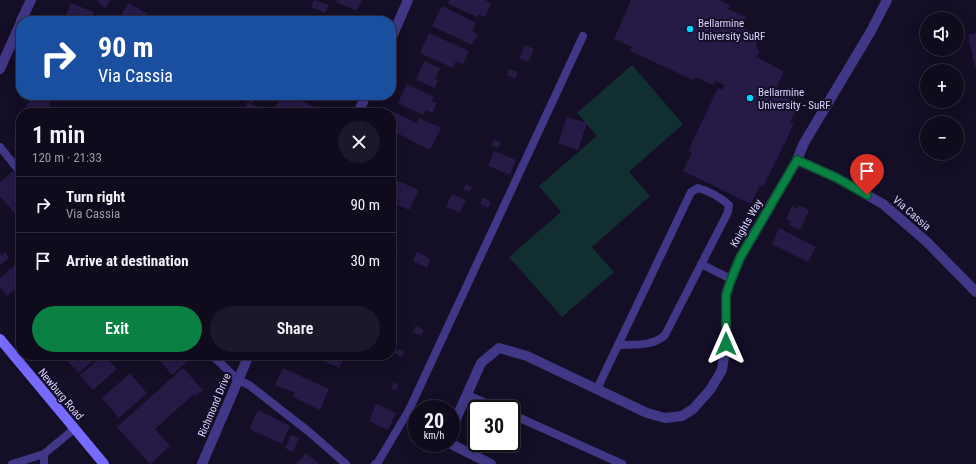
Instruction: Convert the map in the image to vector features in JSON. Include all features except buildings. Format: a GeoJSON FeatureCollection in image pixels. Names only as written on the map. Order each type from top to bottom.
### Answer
{"type":"FeatureCollection","features":[{"type":"Feature","properties":{"kind":"main road","name":"Newburg Road"},"geometry":{"type":"LineString","coordinates":[[0,339],[16,358]]}},
{"type":"Feature","properties":{"kind":"main road","name":"Newburg Road"},"geometry":{"type":"LineString","coordinates":[[17,360],[104,464]]}},
{"type":"Feature","properties":{"kind":"street"},"geometry":{"type":"LineString","coordinates":[[24,16],[31,0]]}},
{"type":"Feature","properties":{"kind":"street"},"geometry":{"type":"LineString","coordinates":[[396,28],[408,0]]}},
{"type":"Feature","properties":{"kind":"street","name":"Knights Way"},"geometry":{"type":"LineString","coordinates":[[460,410],[481,363],[499,348],[527,356],[647,413],[665,418],[682,416],[692,409],[710,390],[722,370],[726,344],[726,295],[740,258],[797,160],[804,143],[871,31],[887,0]]}},
{"type":"Feature","properties":{"kind":"street"},"geometry":{"type":"LineString","coordinates":[[0,69],[16,33]]}},
{"type":"Feature","properties":{"kind":"street","name":"Via Cassia"},"geometry":{"type":"LineString","coordinates":[[797,160],[837,178],[883,204],[927,242],[976,292]]}},
{"type":"Feature","properties":{"kind":"street","name":"Richmond Drive"},"geometry":{"type":"LineString","coordinates":[[202,464],[247,360]]}},
{"type":"Feature","properties":{"kind":"street"},"geometry":{"type":"LineString","coordinates":[[460,449],[488,463]]}},
{"type":"Feature","properties":{"kind":"lane"},"geometry":{"type":"LineString","coordinates":[[375,464],[378,462],[409,410],[583,36]]}},
{"type":"Feature","properties":{"kind":"lane"},"geometry":{"type":"LineString","coordinates":[[0,147],[16,167]]}},
{"type":"Feature","properties":{"kind":"lane"},"geometry":{"type":"LineString","coordinates":[[597,389],[691,192],[698,188],[712,194],[729,205],[728,212],[665,334],[660,339],[648,344],[618,345]]}},
{"type":"Feature","properties":{"kind":"lane"},"geometry":{"type":"LineString","coordinates":[[701,264],[731,280]]}},
{"type":"Feature","properties":{"kind":"lane"},"geometry":{"type":"LineString","coordinates":[[217,360],[238,380],[249,385],[346,464]]}},
{"type":"Feature","properties":{"kind":"lane"},"geometry":{"type":"LineString","coordinates":[[467,395],[479,400]]}},
{"type":"Feature","properties":{"kind":"lane"},"geometry":{"type":"LineString","coordinates":[[520,418],[622,464]]}},
{"type":"Feature","properties":{"kind":"lane"},"geometry":{"type":"LineString","coordinates":[[12,464],[44,454],[61,438],[74,429]]}},
{"type":"Feature","properties":{"kind":"lane"},"geometry":{"type":"LineString","coordinates":[[44,454],[44,464]]}},
{"type":"Feature","properties":{"kind":"green space"},"geometry":{"type":"Polygon","coordinates":[[[632,65],[683,124],[629,172],[650,196],[592,247],[614,272],[562,317],[509,257],[561,212],[539,186],[597,136],[577,113],[632,65]]]}},
{"type":"Feature","properties":{"kind":"place","name":"Bellarmine University SuRF"},"geometry":{"type":"Point","coordinates":[690,29]}},
{"type":"Feature","properties":{"kind":"place","name":"Bellarmine University - SuRF"},"geometry":{"type":"Point","coordinates":[750,98]}},
{"type":"Feature","properties":{"kind":"route"},"geometry":{"type":"LineString","coordinates":[[726,344],[726,295],[731,280],[740,258],[797,160],[837,178],[867,195]]}}]}
